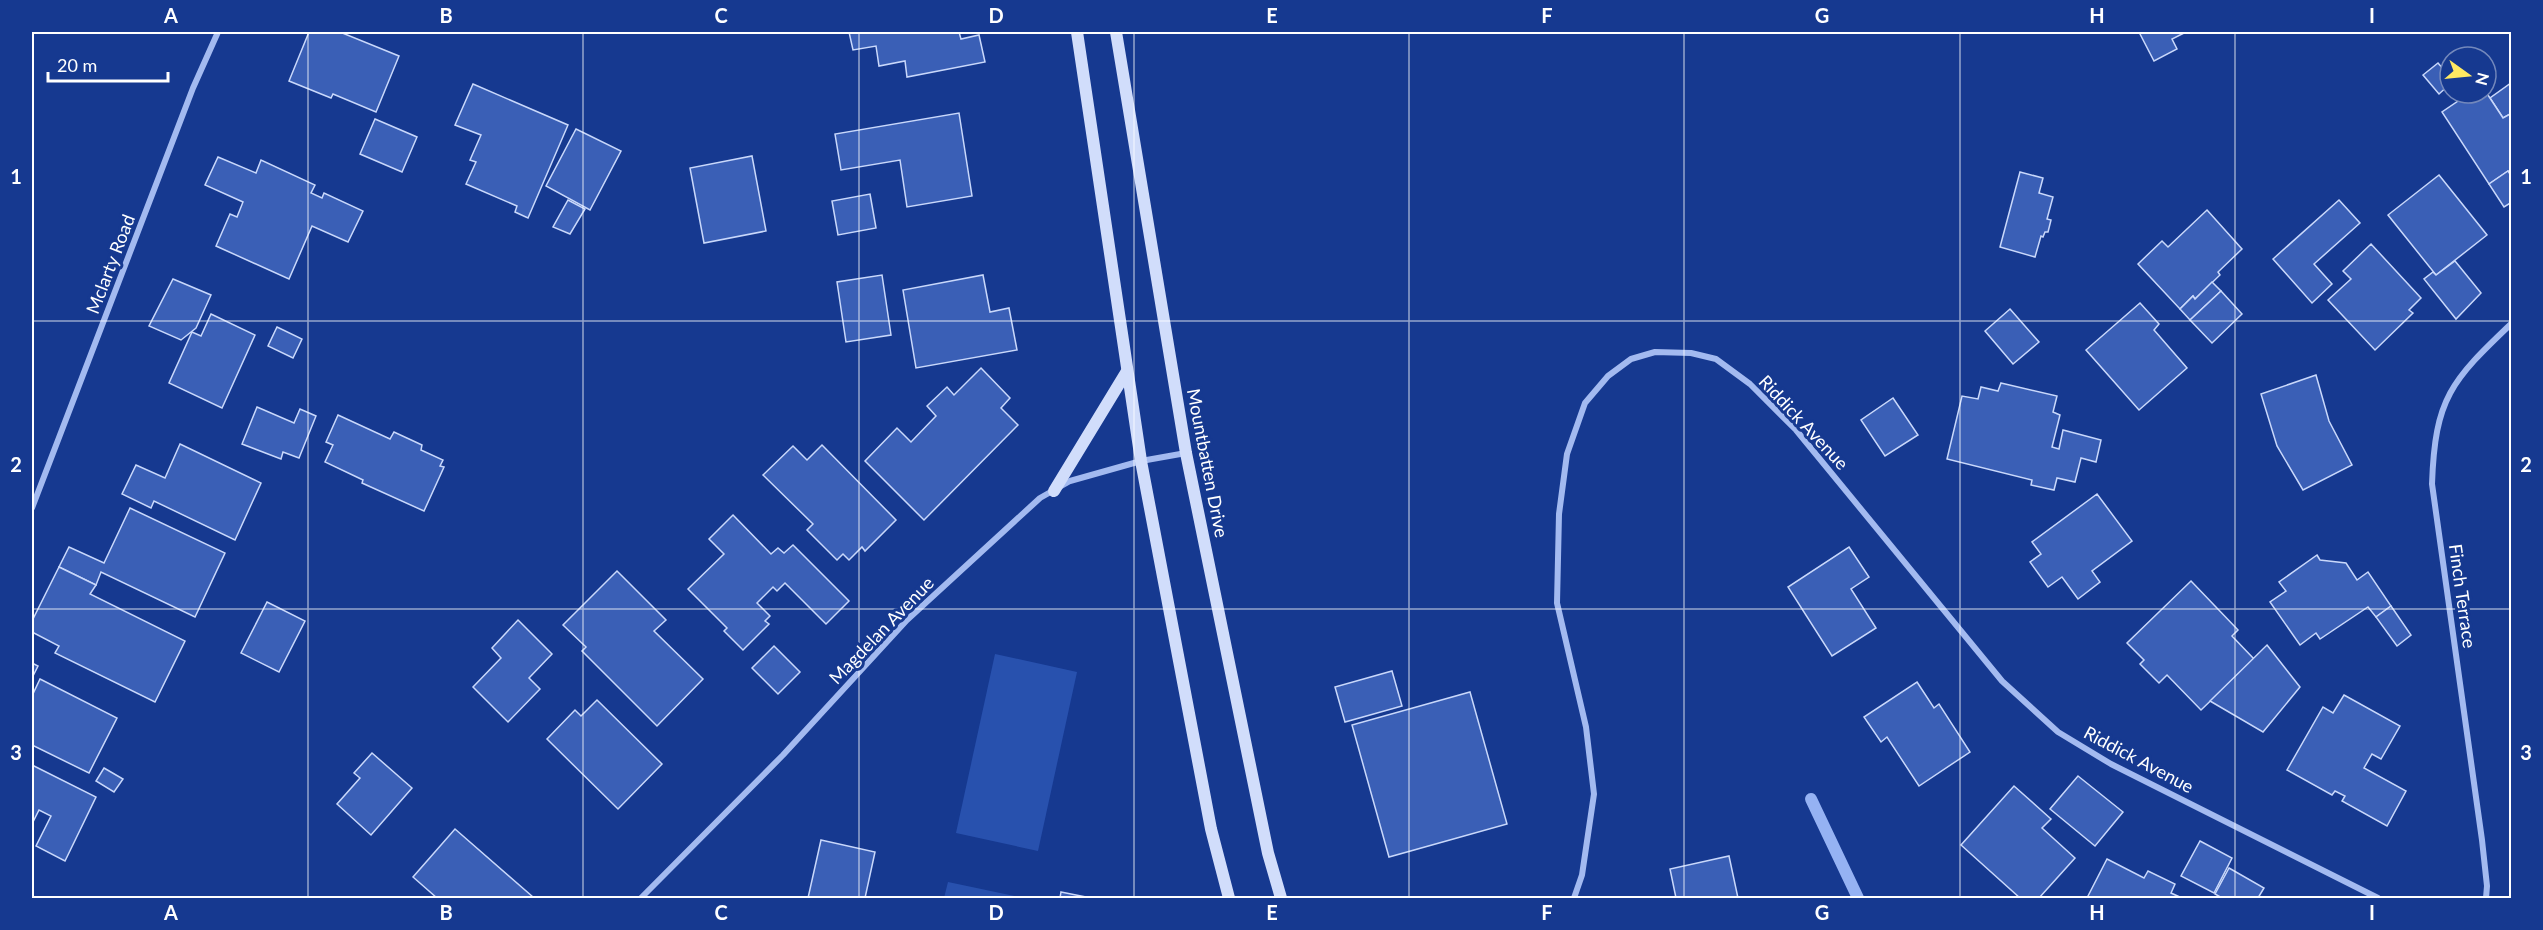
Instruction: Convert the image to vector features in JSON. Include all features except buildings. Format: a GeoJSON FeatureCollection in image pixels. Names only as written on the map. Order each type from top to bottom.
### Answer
{"type":"FeatureCollection","features":[{"type":"Feature","properties":{"kind":"main road"},"geometry":{"type":"LineString","coordinates":[[1077,32],[1141,461],[1209,818],[1229,898]]}},
{"type":"Feature","properties":{"kind":"main road","name":"Mountbatten Drive"},"geometry":{"type":"LineString","coordinates":[[1116,32],[1186,453],[1268,853],[1281,898]]}},
{"type":"Feature","properties":{"kind":"main road"},"geometry":{"type":"LineString","coordinates":[[1054,491],[1127,371]]}},
{"type":"Feature","properties":{"kind":"street","name":"Mclarty Road"},"geometry":{"type":"LineString","coordinates":[[32,508],[193,88],[218,32]]}},
{"type":"Feature","properties":{"kind":"street","name":"Finch Terrace"},"geometry":{"type":"LineString","coordinates":[[2486,898],[2482,840],[2432,484],[2433,442],[2443,405],[2460,375],[2511,323]]}},
{"type":"Feature","properties":{"kind":"street","name":"Riddick Avenue"},"geometry":{"type":"LineString","coordinates":[[1574,898],[1582,875],[1594,794],[1586,727],[1557,603],[1559,514],[1567,454],[1585,403],[1600,385],[1631,359],[1655,351],[1691,353],[1716,360],[1750,384],[1796,430],[2002,681],[2058,732],[2111,764],[2378,898]]}},
{"type":"Feature","properties":{"kind":"street","name":"Magdelan Avenue"},"geometry":{"type":"LineString","coordinates":[[641,898],[783,755],[907,620],[1041,498],[1070,481],[1141,461],[1186,453]]}},
{"type":"Feature","properties":{"kind":"shaded area"},"geometry":{"type":"Polygon","coordinates":[[[995,654],[1077,672],[1038,851],[956,833],[995,654]]]}},
{"type":"Feature","properties":{"kind":"shaded area"},"geometry":{"type":"Polygon","coordinates":[[[948,882],[1024,898],[944,898],[948,882]]]}},
{"type":"Feature","properties":{"kind":"waterway"},"geometry":{"type":"LineString","coordinates":[[1811,799],[1858,898]]}}]}
